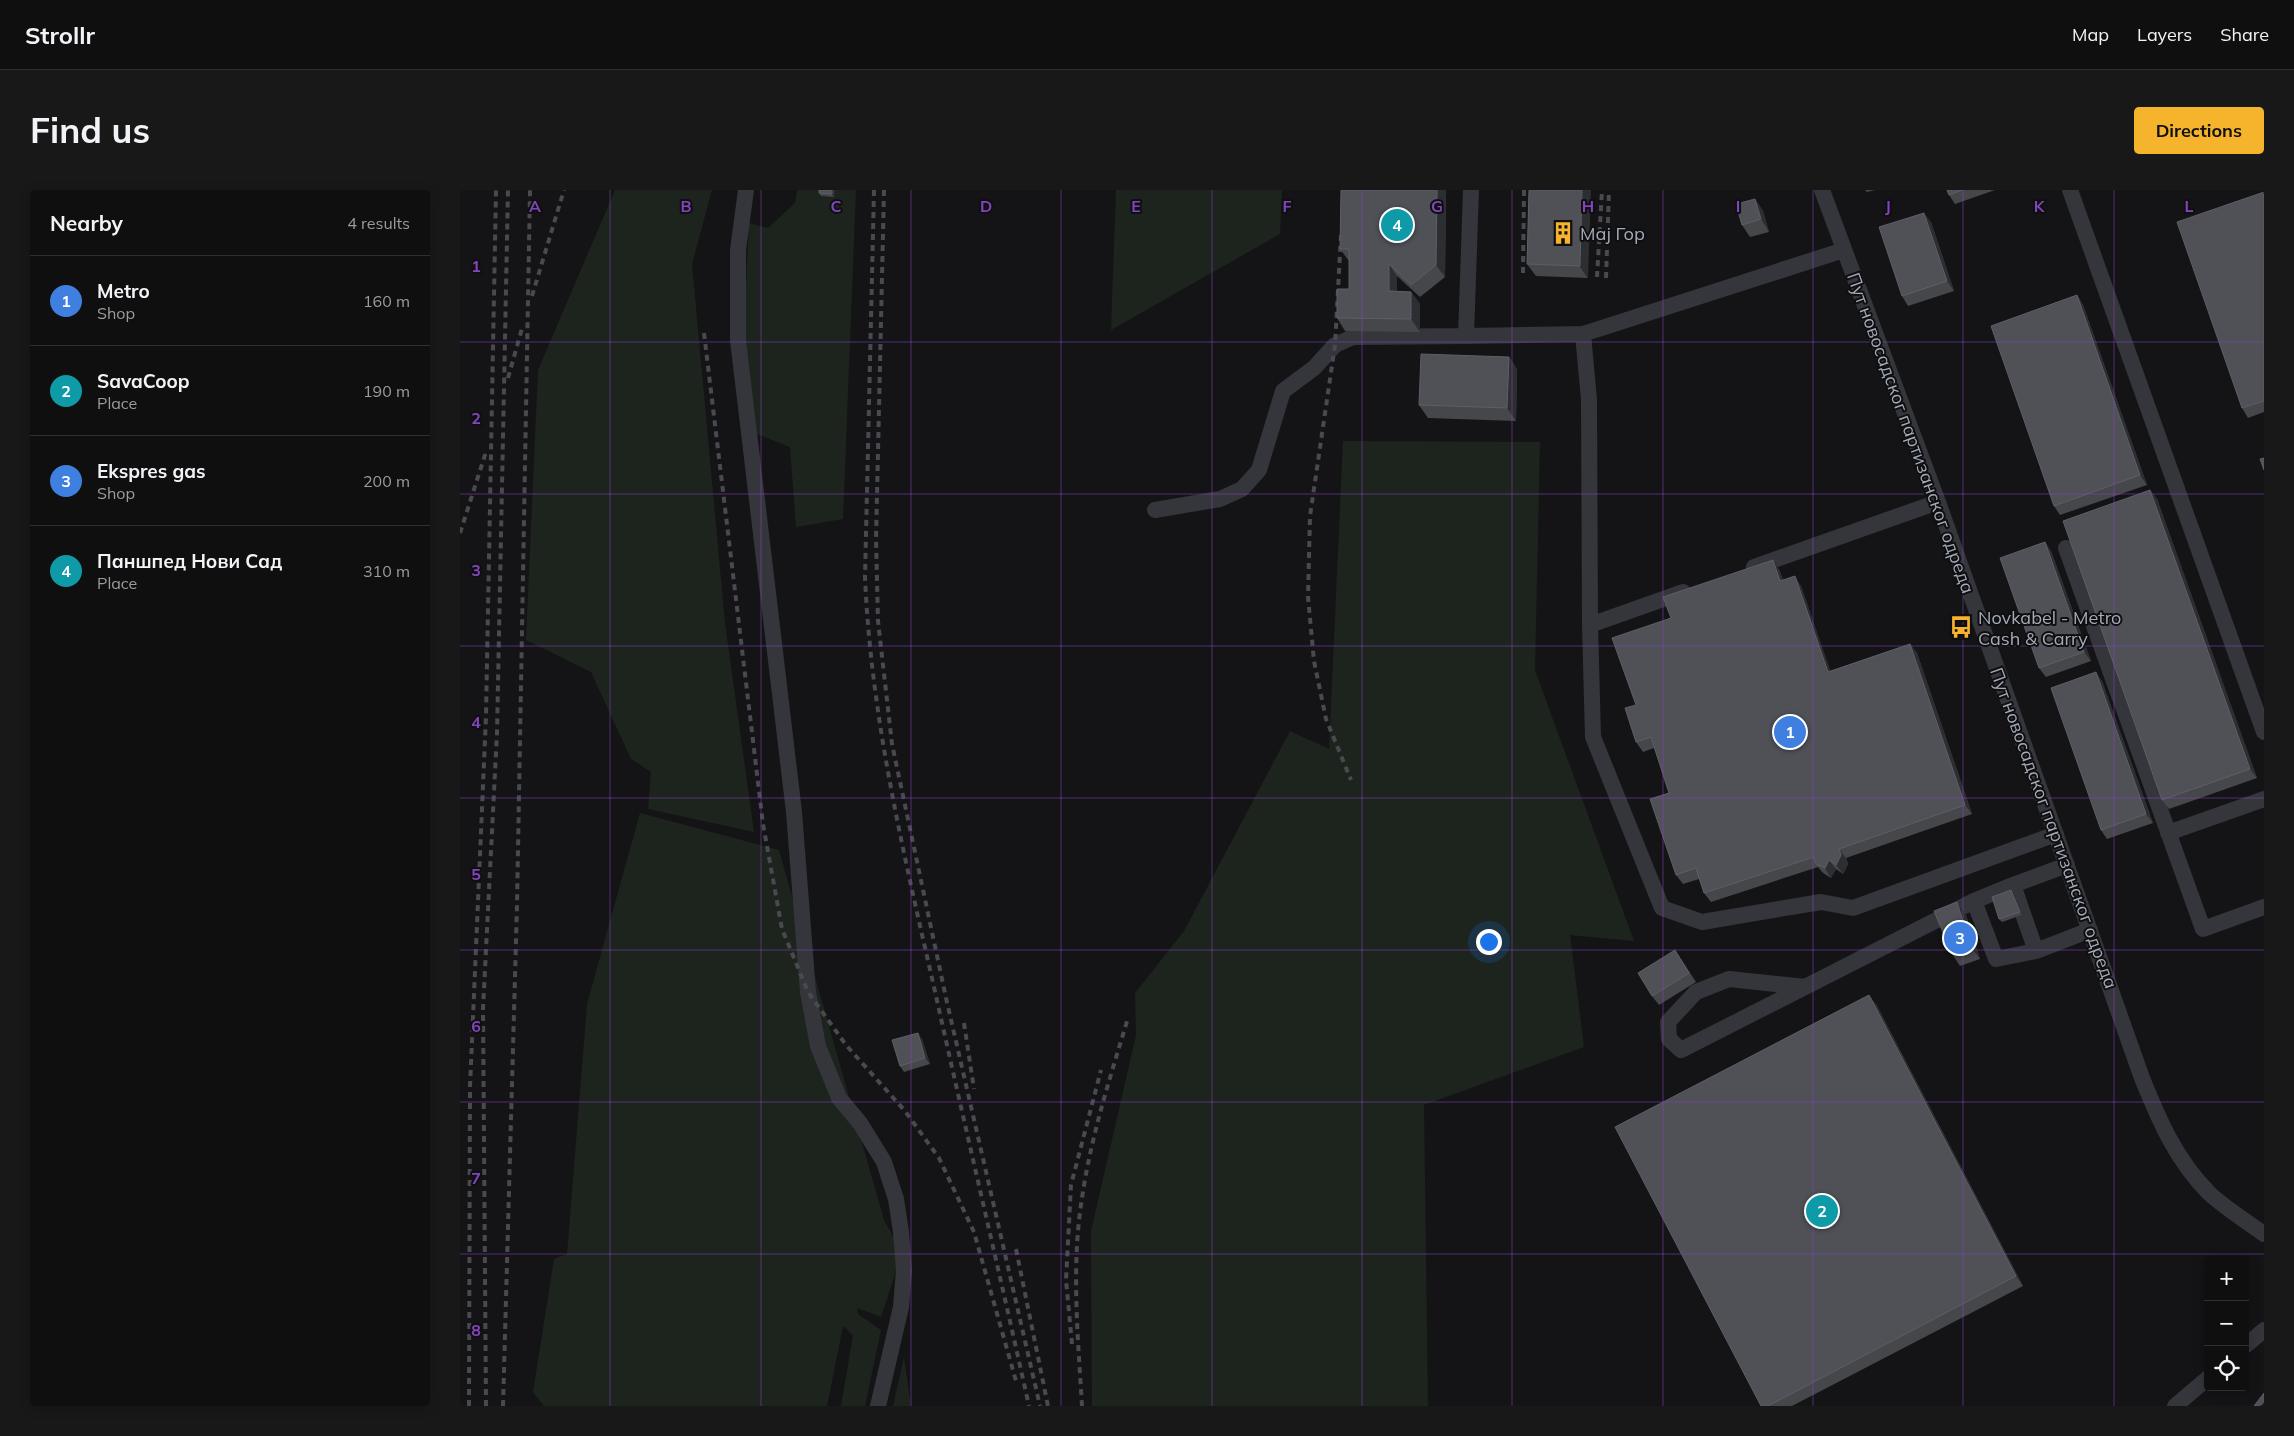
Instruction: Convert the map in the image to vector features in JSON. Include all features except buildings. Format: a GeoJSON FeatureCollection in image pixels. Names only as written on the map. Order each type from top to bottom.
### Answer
{"type":"FeatureCollection","features":[{"type":"Feature","properties":{"kind":"street"},"geometry":{"type":"LineString","coordinates":[[746,190],[738,250],[738,340],[794,812],[808,992],[818,1046],[838,1098],[860,1123],[884,1162],[896,1199],[901,1232],[904,1270],[901,1307],[878,1406]]}},
{"type":"Feature","properties":{"kind":"street"},"geometry":{"type":"LineString","coordinates":[[1466,336],[1471,190]]}},
{"type":"Feature","properties":{"kind":"street","name":"Пут новосадског партизанског одреда"},"geometry":{"type":"LineString","coordinates":[[1822,190],[1938,502],[2142,1078],[2164,1133],[2181,1160],[2209,1193],[2264,1234]]}},
{"type":"Feature","properties":{"kind":"street"},"geometry":{"type":"LineString","coordinates":[[2070,190],[2264,732]]}},
{"type":"Feature","properties":{"kind":"street"},"geometry":{"type":"LineString","coordinates":[[1155,510],[1220,499],[1242,489],[1259,470],[1283,391],[1314,368],[1335,345],[1353,337],[1583,334],[1844,250]]}},
{"type":"Feature","properties":{"kind":"street"},"geometry":{"type":"LineString","coordinates":[[1583,334],[1589,400],[1590,625],[1593,737],[1662,908],[1702,922],[1821,902],[1853,908],[2056,834]]}},
{"type":"Feature","properties":{"kind":"street"},"geometry":{"type":"LineString","coordinates":[[1737,573],[1938,502]]}},
{"type":"Feature","properties":{"kind":"street"},"geometry":{"type":"LineString","coordinates":[[2066,548],[2203,930],[2264,907]]}},
{"type":"Feature","properties":{"kind":"street"},"geometry":{"type":"LineString","coordinates":[[1590,625],[1701,586]]}},
{"type":"Feature","properties":{"kind":"street"},"geometry":{"type":"LineString","coordinates":[[2168,833],[2264,798]]}},
{"type":"Feature","properties":{"kind":"street"},"geometry":{"type":"LineString","coordinates":[[1805,987],[1728,978],[1696,992],[1668,1022],[1670,1040],[1681,1050],[1805,987],[1974,901],[2066,865]]}},
{"type":"Feature","properties":{"kind":"street"},"geometry":{"type":"LineString","coordinates":[[2013,885],[2036,950]]}},
{"type":"Feature","properties":{"kind":"street"},"geometry":{"type":"LineString","coordinates":[[1974,901],[1996,959],[2036,950],[2090,930]]}},
{"type":"Feature","properties":{"kind":"street"},"geometry":{"type":"LineString","coordinates":[[2249,1343],[2264,1330]]}},
{"type":"Feature","properties":{"kind":"street"},"geometry":{"type":"LineString","coordinates":[[2175,1406],[2204,1381]]}},
{"type":"Feature","properties":{"kind":"shaded area"},"geometry":{"type":"Polygon","coordinates":[[[615,190],[712,190],[692,264],[725,623],[754,832],[648,809],[651,772],[631,759],[591,672],[526,640],[538,370],[615,190]]]}},
{"type":"Feature","properties":{"kind":"shaded area"},"geometry":{"type":"Polygon","coordinates":[[[797,190],[856,190],[843,519],[796,527],[790,447],[757,434],[744,327],[749,223],[768,228],[795,203],[797,190]]]}},
{"type":"Feature","properties":{"kind":"shaded area"},"geometry":{"type":"Polygon","coordinates":[[[1116,190],[1282,190],[1280,234],[1111,330],[1116,190]]]}},
{"type":"Feature","properties":{"kind":"shaded area"},"geometry":{"type":"Polygon","coordinates":[[[1343,441],[1540,442],[1535,670],[1634,941],[1570,935],[1584,1047],[1424,1105],[1428,1406],[1092,1406],[1091,1231],[1136,1035],[1135,993],[1184,931],[1290,731],[1329,749],[1343,441]]]}},
{"type":"Feature","properties":{"kind":"shaded area"},"geometry":{"type":"Polygon","coordinates":[[[640,813],[779,850],[884,1220],[902,1253],[881,1317],[857,1308],[858,1314],[881,1330],[865,1406],[841,1406],[853,1335],[843,1326],[827,1406],[544,1406],[533,1392],[554,1259],[567,1254],[587,1004],[640,813]]]}},
{"type":"Feature","properties":{"kind":"shaded area"},"geometry":{"type":"Polygon","coordinates":[[[904,1357],[911,1406],[893,1406],[904,1357]]]}},
{"type":"Feature","properties":{"kind":"railway"},"geometry":{"type":"LineString","coordinates":[[469,1406],[470,1087],[486,716],[496,190]]}},
{"type":"Feature","properties":{"kind":"railway"},"geometry":{"type":"LineString","coordinates":[[486,1406],[483,1009],[497,733],[508,190]]}},
{"type":"Feature","properties":{"kind":"railway"},"geometry":{"type":"LineString","coordinates":[[503,1406],[517,905],[530,190]]}},
{"type":"Feature","properties":{"kind":"railway"},"geometry":{"type":"LineString","coordinates":[[532,296],[564,190]]}},
{"type":"Feature","properties":{"kind":"railway"},"geometry":{"type":"LineString","coordinates":[[874,190],[865,577],[874,681],[881,732],[900,834],[1029,1406]]}},
{"type":"Feature","properties":{"kind":"railway"},"geometry":{"type":"LineString","coordinates":[[884,190],[876,539],[878,621],[892,744],[946,998],[1040,1406]]}},
{"type":"Feature","properties":{"kind":"railway"},"geometry":{"type":"LineString","coordinates":[[1523,273],[1524,190]]}},
{"type":"Feature","properties":{"kind":"railway"},"geometry":{"type":"LineString","coordinates":[[1597,277],[1602,190]]}},
{"type":"Feature","properties":{"kind":"railway"},"geometry":{"type":"LineString","coordinates":[[1606,278],[1609,190]]}},
{"type":"Feature","properties":{"kind":"railway"},"geometry":{"type":"LineString","coordinates":[[1341,235],[1335,345],[1310,516],[1308,597],[1314,661],[1326,719],[1351,780]]}},
{"type":"Feature","properties":{"kind":"railway"},"geometry":{"type":"LineString","coordinates":[[508,378],[523,325]]}},
{"type":"Feature","properties":{"kind":"railway"},"geometry":{"type":"LineString","coordinates":[[704,333],[763,824],[782,929],[808,992],[846,1045],[905,1111],[939,1158],[974,1232],[1016,1381]]}},
{"type":"Feature","properties":{"kind":"railway"},"geometry":{"type":"LineString","coordinates":[[460,533],[486,452]]}},
{"type":"Feature","properties":{"kind":"railway"},"geometry":{"type":"LineString","coordinates":[[1082,1406],[1076,1302],[1077,1250],[1082,1198],[1096,1130],[1128,1018]]}},
{"type":"Feature","properties":{"kind":"railway"},"geometry":{"type":"LineString","coordinates":[[964,1023],[974,1089]]}},
{"type":"Feature","properties":{"kind":"railway"},"geometry":{"type":"LineString","coordinates":[[1072,1344],[1066,1280],[1071,1185],[1101,1070]]}},
{"type":"Feature","properties":{"kind":"railway"},"geometry":{"type":"LineString","coordinates":[[1016,1249],[1048,1406]]}},
{"type":"Feature","properties":{"kind":"place","name":"Паншпед Нови Сад"},"geometry":{"type":"Point","coordinates":[1397,225]}},
{"type":"Feature","properties":{"kind":"place","name":"Мај Гор"},"geometry":{"type":"Point","coordinates":[1563,233]}},
{"type":"Feature","properties":{"kind":"place","name":"Novkabel - Metro Cash & Carry"},"geometry":{"type":"Point","coordinates":[1961,627]}},
{"type":"Feature","properties":{"kind":"place","name":"Metro"},"geometry":{"type":"Point","coordinates":[1790,732]}},
{"type":"Feature","properties":{"kind":"place","name":"Ekspres gas"},"geometry":{"type":"Point","coordinates":[1960,938]}},
{"type":"Feature","properties":{"kind":"place","name":"SavaCoop"},"geometry":{"type":"Point","coordinates":[1822,1211]}}]}
